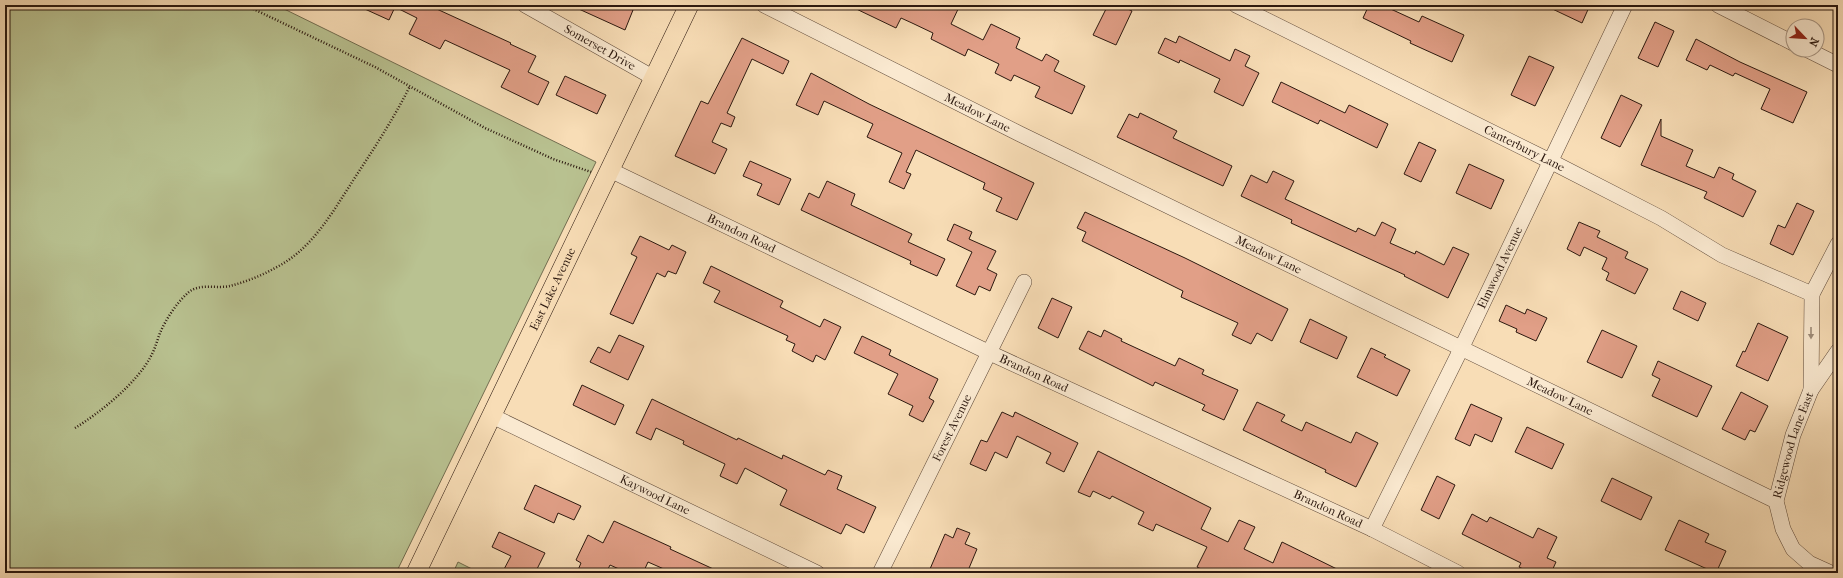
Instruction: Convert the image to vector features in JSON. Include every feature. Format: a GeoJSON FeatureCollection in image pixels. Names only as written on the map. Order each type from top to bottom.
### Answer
{"type":"FeatureCollection","features":[{"type":"Feature","properties":{"kind":"main road","name":"East Lake Avenue"},"geometry":{"type":"LineString","coordinates":[[416,573],[689,5]]}},
{"type":"Feature","properties":{"kind":"street","name":"Meadow Lane"},"geometry":{"type":"LineString","coordinates":[[764,5],[1020,134],[1776,501]]}},
{"type":"Feature","properties":{"kind":"street","name":"Canterbury Lane"},"geometry":{"type":"LineString","coordinates":[[1236,5],[1550,161],[1661,218],[1722,255],[1812,294]]}},
{"type":"Feature","properties":{"kind":"street","name":"Elmwood Avenue"},"geometry":{"type":"LineString","coordinates":[[1372,529],[1461,349],[1625,5]]}},
{"type":"Feature","properties":{"kind":"street"},"geometry":{"type":"LineString","coordinates":[[1718,5],[1785,39]]}},
{"type":"Feature","properties":{"kind":"street","name":"Somerset Drive"},"geometry":{"type":"LineString","coordinates":[[530,6],[654,78]]}},
{"type":"Feature","properties":{"kind":"street"},"geometry":{"type":"LineString","coordinates":[[1824,58],[1838,65]]}},
{"type":"Feature","properties":{"kind":"street","name":"Brandon Road"},"geometry":{"type":"LineString","coordinates":[[608,174],[990,353],[1372,529],[1458,573]]}},
{"type":"Feature","properties":{"kind":"street"},"geometry":{"type":"LineString","coordinates":[[1812,294],[1838,244]]}},
{"type":"Feature","properties":{"kind":"street","name":"Forest Avenue"},"geometry":{"type":"LineString","coordinates":[[880,573],[1024,282]]}},
{"type":"Feature","properties":{"kind":"street","name":"Ridgewood Lane East"},"geometry":{"type":"LineString","coordinates":[[1812,294],[1811,390],[1793,435],[1776,501],[1783,529],[1793,549],[1809,563],[1831,573]]}},
{"type":"Feature","properties":{"kind":"street"},"geometry":{"type":"LineString","coordinates":[[1811,390],[1838,351]]}},
{"type":"Feature","properties":{"kind":"street","name":"Kaywood Lane"},"geometry":{"type":"LineString","coordinates":[[492,416],[817,573]]}},
{"type":"Feature","properties":{"kind":"path"},"geometry":{"type":"LineString","coordinates":[[245,5],[410,86],[485,128],[553,159],[608,174]]}},
{"type":"Feature","properties":{"kind":"path"},"geometry":{"type":"LineString","coordinates":[[75,428],[103,409],[144,366],[151,355],[168,317],[190,291],[197,288],[217,288],[230,286],[254,278],[276,268],[292,258],[309,242],[324,224],[381,138],[397,112],[410,86]]}},
{"type":"Feature","properties":{"kind":"green space"},"geometry":{"type":"Polygon","coordinates":[[[5,5],[276,5],[596,162],[396,573],[5,573],[5,5]]]}},
{"type":"Feature","properties":{"kind":"green space"},"geometry":{"type":"Polygon","coordinates":[[[458,562],[480,573],[453,573],[458,562]]]}},
{"type":"Feature","properties":{"kind":"building"},"geometry":{"type":"Polygon","coordinates":[[[356,5],[428,5],[536,56],[528,72],[549,82],[538,105],[501,87],[510,70],[445,40],[440,49],[409,34],[417,18],[395,7],[389,20],[356,5]]]}},
{"type":"Feature","properties":{"kind":"building"},"geometry":{"type":"Polygon","coordinates":[[[570,5],[622,5],[633,10],[625,30],[570,5]]]}},
{"type":"Feature","properties":{"kind":"building"},"geometry":{"type":"Polygon","coordinates":[[[848,5],[960,5],[951,24],[983,40],[991,24],[1020,38],[1016,48],[1042,61],[1046,54],[1059,61],[1054,71],[1085,86],[1072,114],[1035,97],[1040,87],[1014,75],[1011,81],[995,73],[999,64],[968,49],[965,56],[931,39],[933,33],[901,18],[896,28],[848,5]]]}},
{"type":"Feature","properties":{"kind":"building"},"geometry":{"type":"Polygon","coordinates":[[[1108,5],[1130,5],[1128,9],[1132,11],[1116,45],[1093,35],[1108,5]]]}},
{"type":"Feature","properties":{"kind":"building"},"geometry":{"type":"Polygon","coordinates":[[[1369,5],[1382,5],[1419,22],[1422,16],[1464,35],[1452,62],[1410,43],[1411,41],[1363,18],[1369,5]]]}},
{"type":"Feature","properties":{"kind":"building"},"geometry":{"type":"Polygon","coordinates":[[[1544,5],[1590,5],[1582,23],[1544,5]]]}},
{"type":"Feature","properties":{"kind":"building"},"geometry":{"type":"Polygon","coordinates":[[[1655,22],[1674,31],[1658,67],[1638,58],[1655,22]]]}},
{"type":"Feature","properties":{"kind":"building"},"geometry":{"type":"Polygon","coordinates":[[[1179,36],[1230,61],[1235,49],[1250,56],[1245,66],[1259,73],[1243,106],[1214,92],[1220,79],[1180,60],[1179,63],[1158,53],[1165,38],[1176,43],[1179,36]]]}},
{"type":"Feature","properties":{"kind":"building"},"geometry":{"type":"Polygon","coordinates":[[[742,38],[789,61],[783,74],[752,59],[727,113],[735,117],[731,127],[721,123],[712,142],[727,149],[715,174],[675,156],[701,101],[708,104],[742,38]]]}},
{"type":"Feature","properties":{"kind":"building"},"geometry":{"type":"Polygon","coordinates":[[[1696,39],[1740,62],[1807,92],[1793,123],[1761,109],[1770,89],[1735,73],[1733,76],[1710,65],[1707,70],[1686,60],[1696,39]]]}},
{"type":"Feature","properties":{"kind":"building"},"geometry":{"type":"Polygon","coordinates":[[[1529,56],[1554,67],[1535,106],[1511,95],[1529,56]]]}},
{"type":"Feature","properties":{"kind":"building"},"geometry":{"type":"Polygon","coordinates":[[[811,73],[869,104],[1034,183],[1017,220],[996,211],[1002,198],[983,189],[985,183],[916,150],[906,172],[911,174],[904,189],[889,182],[902,153],[867,137],[873,124],[824,101],[818,115],[796,105],[811,73]]]}},
{"type":"Feature","properties":{"kind":"building"},"geometry":{"type":"Polygon","coordinates":[[[565,76],[606,95],[597,114],[556,95],[565,76]]]}},
{"type":"Feature","properties":{"kind":"building"},"geometry":{"type":"Polygon","coordinates":[[[1281,82],[1345,113],[1349,105],[1388,124],[1377,148],[1320,120],[1318,124],[1272,102],[1281,82]]]}},
{"type":"Feature","properties":{"kind":"building"},"geometry":{"type":"Polygon","coordinates":[[[1621,95],[1642,105],[1620,147],[1601,138],[1621,95]]]}},
{"type":"Feature","properties":{"kind":"building"},"geometry":{"type":"Polygon","coordinates":[[[1140,113],[1177,131],[1173,138],[1232,166],[1223,186],[1117,137],[1129,114],[1138,118],[1140,113]]]}},
{"type":"Feature","properties":{"kind":"building"},"geometry":{"type":"Polygon","coordinates":[[[1661,119],[1661,136],[1693,150],[1686,166],[1714,178],[1719,167],[1734,174],[1732,179],[1756,191],[1743,217],[1704,198],[1707,192],[1641,165],[1661,119]]]}},
{"type":"Feature","properties":{"kind":"building"},"geometry":{"type":"Polygon","coordinates":[[[1419,142],[1436,150],[1421,182],[1404,174],[1419,142]]]}},
{"type":"Feature","properties":{"kind":"building"},"geometry":{"type":"Polygon","coordinates":[[[750,161],[791,179],[779,205],[757,195],[762,184],[743,176],[750,161]]]}},
{"type":"Feature","properties":{"kind":"building"},"geometry":{"type":"Polygon","coordinates":[[[1469,164],[1504,180],[1491,209],[1456,193],[1469,164]]]}},
{"type":"Feature","properties":{"kind":"building"},"geometry":{"type":"Polygon","coordinates":[[[1273,171],[1294,181],[1285,199],[1356,232],[1358,228],[1375,236],[1382,222],[1396,229],[1390,243],[1415,254],[1416,251],[1444,265],[1453,247],[1469,254],[1448,298],[1404,276],[1405,275],[1291,223],[1292,220],[1241,196],[1251,175],[1267,183],[1273,171]]]}},
{"type":"Feature","properties":{"kind":"building"},"geometry":{"type":"Polygon","coordinates":[[[827,181],[855,194],[851,205],[912,234],[908,242],[945,259],[937,276],[910,264],[911,261],[801,210],[809,193],[819,198],[827,181]]]}},
{"type":"Feature","properties":{"kind":"building"},"geometry":{"type":"Polygon","coordinates":[[[1797,203],[1814,211],[1793,255],[1770,244],[1778,225],[1785,228],[1797,203]]]}},
{"type":"Feature","properties":{"kind":"building"},"geometry":{"type":"Polygon","coordinates":[[[1085,212],[1185,258],[1288,309],[1272,341],[1257,333],[1251,344],[1232,335],[1238,323],[1181,297],[1183,291],[1082,241],[1086,232],[1077,228],[1085,212]]]}},
{"type":"Feature","properties":{"kind":"building"},"geometry":{"type":"Polygon","coordinates":[[[1579,222],[1600,231],[1597,237],[1628,252],[1625,258],[1648,269],[1635,294],[1606,280],[1609,273],[1602,269],[1607,258],[1584,247],[1580,256],[1567,249],[1579,222]]]}},
{"type":"Feature","properties":{"kind":"building"},"geometry":{"type":"Polygon","coordinates":[[[954,224],[972,232],[969,239],[996,251],[987,269],[997,274],[990,291],[979,286],[975,295],[956,286],[972,252],[947,240],[954,224]]]}},
{"type":"Feature","properties":{"kind":"building"},"geometry":{"type":"Polygon","coordinates":[[[640,236],[669,250],[672,245],[686,252],[676,274],[668,271],[665,277],[657,273],[633,324],[610,314],[637,257],[631,254],[640,236]]]}},
{"type":"Feature","properties":{"kind":"building"},"geometry":{"type":"Polygon","coordinates":[[[711,266],[783,301],[780,307],[820,327],[824,319],[841,327],[825,360],[816,355],[813,362],[792,351],[795,344],[786,340],[788,336],[714,302],[720,291],[703,283],[711,266]]]}},
{"type":"Feature","properties":{"kind":"building"},"geometry":{"type":"Polygon","coordinates":[[[1681,291],[1706,303],[1698,321],[1673,309],[1681,291]]]}},
{"type":"Feature","properties":{"kind":"building"},"geometry":{"type":"Polygon","coordinates":[[[1052,298],[1072,307],[1058,338],[1038,328],[1052,298]]]}},
{"type":"Feature","properties":{"kind":"building"},"geometry":{"type":"Polygon","coordinates":[[[1506,305],[1525,314],[1527,309],[1547,318],[1536,341],[1516,332],[1517,329],[1499,321],[1506,305]]]}},
{"type":"Feature","properties":{"kind":"building"},"geometry":{"type":"Polygon","coordinates":[[[1310,319],[1347,337],[1337,359],[1300,342],[1310,319]]]}},
{"type":"Feature","properties":{"kind":"building"},"geometry":{"type":"Polygon","coordinates":[[[1758,323],[1788,337],[1768,381],[1736,366],[1743,351],[1745,352],[1758,323]]]}},
{"type":"Feature","properties":{"kind":"building"},"geometry":{"type":"Polygon","coordinates":[[[1104,330],[1122,339],[1121,341],[1175,366],[1179,358],[1204,370],[1202,374],[1238,390],[1224,420],[1202,410],[1205,405],[1155,382],[1153,386],[1079,349],[1088,331],[1101,337],[1104,330]]]}},
{"type":"Feature","properties":{"kind":"building"},"geometry":{"type":"Polygon","coordinates":[[[1602,330],[1637,346],[1622,378],[1587,362],[1602,330]]]}},
{"type":"Feature","properties":{"kind":"building"},"geometry":{"type":"Polygon","coordinates":[[[619,335],[644,346],[628,380],[590,362],[598,347],[610,353],[619,335]]]}},
{"type":"Feature","properties":{"kind":"building"},"geometry":{"type":"Polygon","coordinates":[[[862,336],[891,350],[889,355],[938,379],[929,398],[934,401],[923,422],[909,415],[913,406],[888,394],[898,374],[854,353],[862,336]]]}},
{"type":"Feature","properties":{"kind":"building"},"geometry":{"type":"Polygon","coordinates":[[[1371,348],[1386,355],[1384,357],[1410,370],[1397,396],[1357,377],[1371,348]]]}},
{"type":"Feature","properties":{"kind":"building"},"geometry":{"type":"Polygon","coordinates":[[[1658,361],[1712,386],[1697,417],[1652,396],[1660,379],[1652,375],[1658,361]]]}},
{"type":"Feature","properties":{"kind":"building"},"geometry":{"type":"Polygon","coordinates":[[[582,385],[624,405],[615,425],[573,405],[582,385]]]}},
{"type":"Feature","properties":{"kind":"building"},"geometry":{"type":"Polygon","coordinates":[[[1741,392],[1768,406],[1755,432],[1750,430],[1745,440],[1722,429],[1741,392]]]}},
{"type":"Feature","properties":{"kind":"building"},"geometry":{"type":"Polygon","coordinates":[[[652,399],[737,440],[738,438],[782,459],[783,455],[825,475],[828,470],[842,476],[837,489],[876,507],[864,533],[846,524],[841,534],[780,505],[787,490],[745,468],[737,484],[720,476],[725,464],[683,444],[684,441],[656,428],[651,440],[636,433],[652,399]]]}},
{"type":"Feature","properties":{"kind":"building"},"geometry":{"type":"Polygon","coordinates":[[[1257,402],[1285,415],[1281,421],[1302,431],[1306,422],[1351,443],[1356,432],[1378,443],[1356,487],[1325,472],[1326,470],[1243,430],[1257,402]]]}},
{"type":"Feature","properties":{"kind":"building"},"geometry":{"type":"Polygon","coordinates":[[[1471,404],[1502,418],[1492,442],[1475,434],[1470,446],[1455,439],[1471,404]]]}},
{"type":"Feature","properties":{"kind":"building"},"geometry":{"type":"Polygon","coordinates":[[[1002,412],[1013,417],[1015,412],[1078,443],[1064,472],[1046,463],[1051,453],[1017,436],[1007,458],[995,452],[986,471],[970,464],[981,440],[987,442],[1002,412]]]}},
{"type":"Feature","properties":{"kind":"building"},"geometry":{"type":"Polygon","coordinates":[[[1527,427],[1564,444],[1552,469],[1515,452],[1527,427]]]}},
{"type":"Feature","properties":{"kind":"building"},"geometry":{"type":"Polygon","coordinates":[[[1098,451],[1211,508],[1201,529],[1228,542],[1239,520],[1255,527],[1244,549],[1273,563],[1282,542],[1345,573],[1209,573],[1197,567],[1207,547],[1156,524],[1153,531],[1138,524],[1144,512],[1112,496],[1110,499],[1093,491],[1090,497],[1078,492],[1098,451]]]}},
{"type":"Feature","properties":{"kind":"building"},"geometry":{"type":"Polygon","coordinates":[[[1437,476],[1455,485],[1439,519],[1421,510],[1437,476]]]}},
{"type":"Feature","properties":{"kind":"building"},"geometry":{"type":"Polygon","coordinates":[[[1612,478],[1652,497],[1641,520],[1601,501],[1612,478]]]}},
{"type":"Feature","properties":{"kind":"building"},"geometry":{"type":"Polygon","coordinates":[[[535,485],[581,506],[574,520],[558,513],[554,523],[524,509],[535,485]]]}},
{"type":"Feature","properties":{"kind":"building"},"geometry":{"type":"Polygon","coordinates":[[[1472,514],[1487,522],[1490,517],[1533,538],[1538,528],[1557,537],[1547,558],[1556,562],[1551,573],[1531,573],[1519,567],[1521,563],[1462,534],[1472,514]]]}},
{"type":"Feature","properties":{"kind":"building"},"geometry":{"type":"Polygon","coordinates":[[[1679,520],[1709,534],[1705,542],[1726,551],[1716,573],[1665,550],[1679,520]]]}},
{"type":"Feature","properties":{"kind":"building"},"geometry":{"type":"Polygon","coordinates":[[[614,521],[671,547],[670,549],[722,573],[673,573],[648,562],[643,573],[628,573],[610,565],[606,573],[584,573],[578,570],[581,563],[576,560],[588,535],[603,543],[614,521]]]}},
{"type":"Feature","properties":{"kind":"building"},"geometry":{"type":"Polygon","coordinates":[[[957,528],[970,533],[965,544],[977,549],[967,573],[939,573],[930,569],[945,534],[953,538],[957,528]]]}},
{"type":"Feature","properties":{"kind":"building"},"geometry":{"type":"Polygon","coordinates":[[[499,532],[545,553],[535,573],[502,573],[511,556],[492,547],[499,532]]]}}]}
